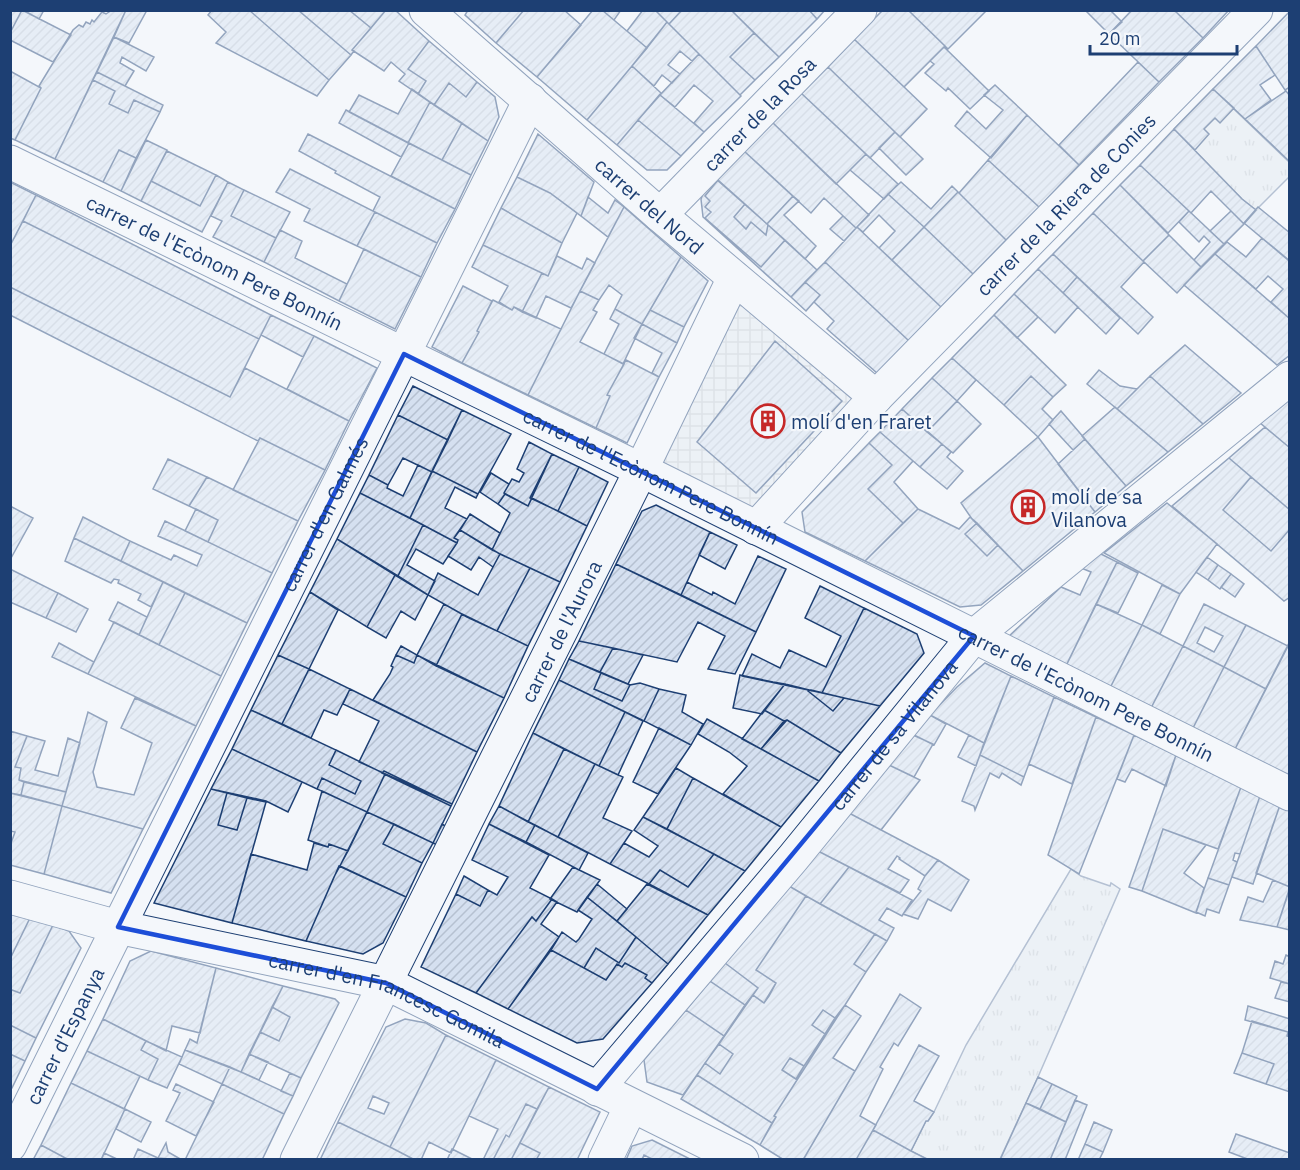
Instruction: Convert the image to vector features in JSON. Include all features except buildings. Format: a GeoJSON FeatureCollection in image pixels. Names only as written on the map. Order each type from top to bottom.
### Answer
{"type":"FeatureCollection","features":[{"type":"Feature","properties":{"kind":"street","name":"carrer del Nord"},"geometry":{"type":"LineString","coordinates":[[426,10],[660,215],[876,397]]}},
{"type":"Feature","properties":{"kind":"street","name":"carrer de la Rosa"},"geometry":{"type":"LineString","coordinates":[[660,215],[860,10]]}},
{"type":"Feature","properties":{"kind":"street","name":"carrer de la Riera de Conies"},"geometry":{"type":"LineString","coordinates":[[756,528],[876,397],[1256,10]]}},
{"type":"Feature","properties":{"kind":"street","name":"carrer d'en Galmés"},"geometry":{"type":"LineString","coordinates":[[118,927],[530,100]]}},
{"type":"Feature","properties":{"kind":"street","name":"carrer de l'Ecònom Pere Bonnín"},"geometry":{"type":"LineString","coordinates":[[10,162],[641,470],[1290,794]]}},
{"type":"Feature","properties":{"kind":"street","name":"carrer de l'Aurora"},"geometry":{"type":"LineString","coordinates":[[297,1160],[641,470],[734,278]]}},
{"type":"Feature","properties":{"kind":"street","name":"carrer de sa Vilanova"},"geometry":{"type":"LineString","coordinates":[[597,1089],[800,848],[974,636],[1290,378]]}},
{"type":"Feature","properties":{"kind":"street","name":"carrer d'en Francesc Gomila"},"geometry":{"type":"LineString","coordinates":[[10,897],[118,927],[386,983],[742,1160]]}},
{"type":"Feature","properties":{"kind":"street","name":"carrer d'Espanya"},"geometry":{"type":"LineString","coordinates":[[10,1145],[118,927]]}},
{"type":"Feature","properties":{"kind":"street"},"geometry":{"type":"LineString","coordinates":[[605,1160],[632,1106]]}},
{"type":"Feature","properties":{"kind":"highlighted area"},"geometry":{"type":"Polygon","coordinates":[[[404,354],[974,636],[597,1089],[386,983],[118,927],[404,354]]]}},
{"type":"Feature","properties":{"kind":"green space"},"geometry":{"type":"Polygon","coordinates":[[[1213,89],[1289,162],[1289,177],[1256,210],[1242,199],[1174,129],[1213,89]]]}},
{"type":"Feature","properties":{"kind":"green space"},"geometry":{"type":"Polygon","coordinates":[[[1071,869],[1081,876],[1110,886],[1111,883],[1120,889],[1000,1159],[926,1159],[911,1151],[926,1121],[934,1112],[966,1045],[1071,869]]]}},
{"type":"Feature","properties":{"kind":"shaded area"},"geometry":{"type":"Polygon","coordinates":[[[734,278],[876,397],[756,528],[641,470],[734,278]]]}},
{"type":"Feature","properties":{"kind":"place","name":"molí d'en Fraret"},"geometry":{"type":"Point","coordinates":[768,421]}},
{"type":"Feature","properties":{"kind":"place","name":"molí de sa Vilanova"},"geometry":{"type":"Point","coordinates":[1028,507]}}]}
